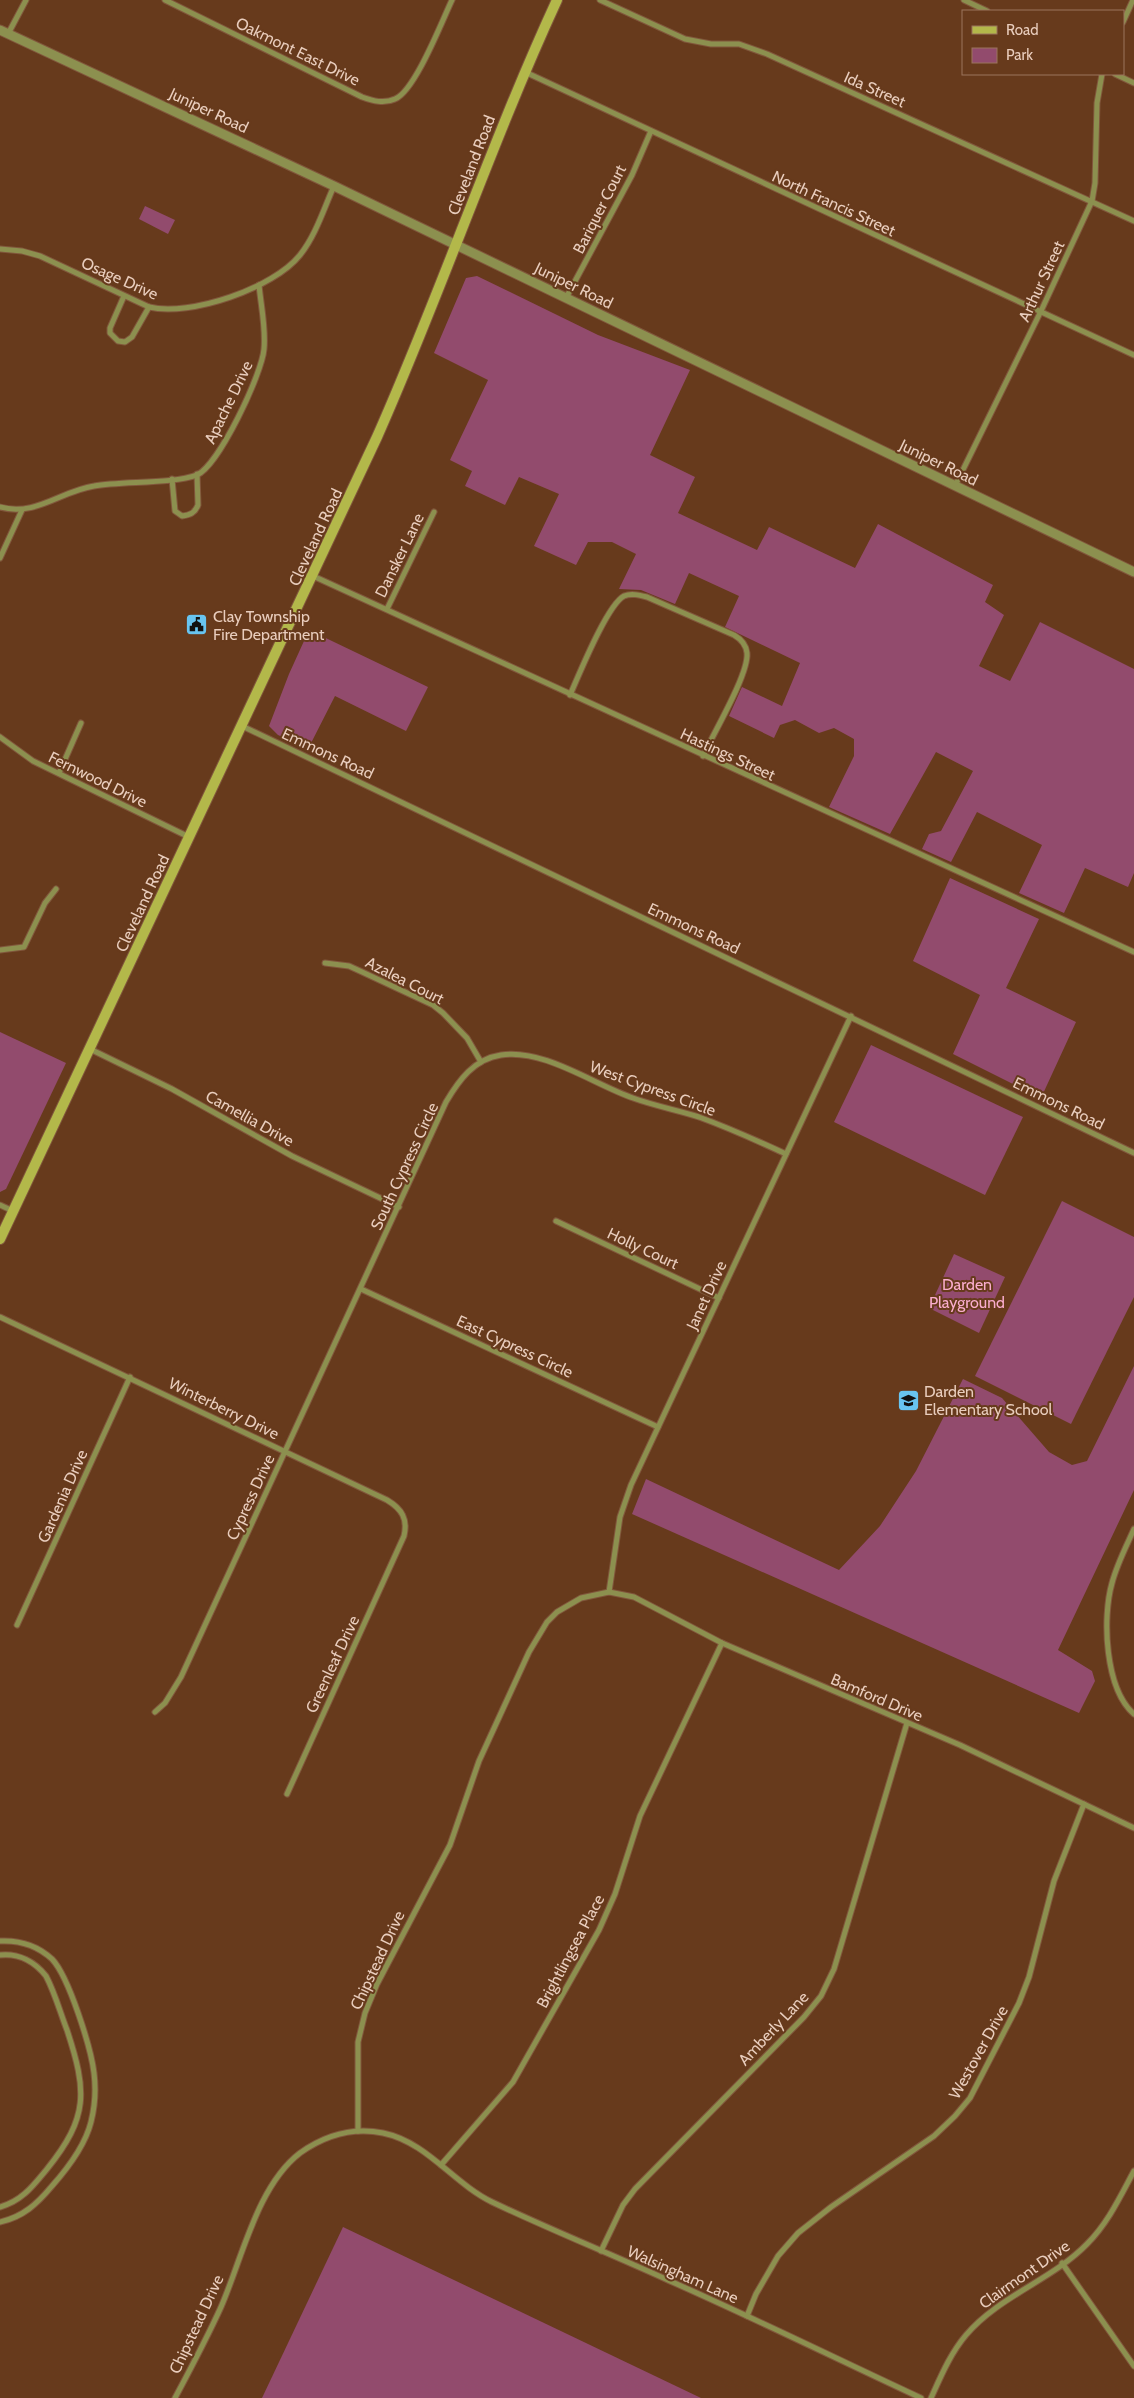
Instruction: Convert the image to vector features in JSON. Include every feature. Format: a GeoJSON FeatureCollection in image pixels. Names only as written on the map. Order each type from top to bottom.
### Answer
{"type":"FeatureCollection","features":[{"type":"Feature","properties":{"kind":"main road","name":"Cleveland Road"},"geometry":{"type":"LineString","coordinates":[[0,1239],[313,576],[399,388],[524,72],[557,0]]}},
{"type":"Feature","properties":{"kind":"street"},"geometry":{"type":"LineString","coordinates":[[4,32],[26,0]]}},
{"type":"Feature","properties":{"kind":"street","name":"Oakmont East Drive"},"geometry":{"type":"LineString","coordinates":[[164,0],[362,96],[380,102],[396,99],[404,94],[416,75],[452,0]]}},
{"type":"Feature","properties":{"kind":"street","name":"Ida Street"},"geometry":{"type":"LineString","coordinates":[[600,0],[685,40],[711,44],[739,44],[767,54],[1134,221]]}},
{"type":"Feature","properties":{"kind":"street"},"geometry":{"type":"LineString","coordinates":[[964,0],[985,10]]}},
{"type":"Feature","properties":{"kind":"street"},"geometry":{"type":"LineString","coordinates":[[1124,20],[1134,0]]}},
{"type":"Feature","properties":{"kind":"street","name":"Juniper Road"},"geometry":{"type":"LineString","coordinates":[[4,32],[334,186],[1134,572]]}},
{"type":"Feature","properties":{"kind":"street","name":"North Francis Street"},"geometry":{"type":"LineString","coordinates":[[524,72],[1134,355]]}},
{"type":"Feature","properties":{"kind":"street","name":"Arthur Street"},"geometry":{"type":"LineString","coordinates":[[955,486],[1041,311],[1092,201],[1095,183],[1097,103],[1102,75]]}},
{"type":"Feature","properties":{"kind":"street"},"geometry":{"type":"LineString","coordinates":[[1117,75],[1134,83]]}},
{"type":"Feature","properties":{"kind":"street","name":"Bariquer Court"},"geometry":{"type":"LineString","coordinates":[[566,298],[632,175],[651,131]]}},
{"type":"Feature","properties":{"kind":"street"},"geometry":{"type":"LineString","coordinates":[[259,285],[280,274],[300,256],[311,238],[334,186]]}},
{"type":"Feature","properties":{"kind":"street","name":"Osage Drive"},"geometry":{"type":"LineString","coordinates":[[0,249],[22,251],[40,256],[149,307],[166,310],[192,308],[259,285]]}},
{"type":"Feature","properties":{"kind":"street","name":"Apache Drive"},"geometry":{"type":"LineString","coordinates":[[197,474],[212,462],[221,448],[256,379],[262,361],[264,337],[259,285]]}},
{"type":"Feature","properties":{"kind":"street"},"geometry":{"type":"LineString","coordinates":[[124,296],[110,328],[110,333],[118,341],[125,342],[132,337],[149,307]]}},
{"type":"Feature","properties":{"kind":"street"},"geometry":{"type":"LineString","coordinates":[[0,507],[22,510],[94,486],[172,479],[197,474],[198,505],[196,510],[188,515],[182,516],[175,511],[172,479]]}},
{"type":"Feature","properties":{"kind":"street"},"geometry":{"type":"LineString","coordinates":[[0,558],[22,510]]}},
{"type":"Feature","properties":{"kind":"street","name":"Dansker Lane"},"geometry":{"type":"LineString","coordinates":[[387,609],[434,512]]}},
{"type":"Feature","properties":{"kind":"street","name":"Hastings Street"},"geometry":{"type":"LineString","coordinates":[[313,576],[1134,952]]}},
{"type":"Feature","properties":{"kind":"street"},"geometry":{"type":"LineString","coordinates":[[570,695],[609,613],[624,596],[634,594],[646,598],[734,635],[744,643],[748,654],[742,677],[703,756]]}},
{"type":"Feature","properties":{"kind":"street"},"geometry":{"type":"LineString","coordinates":[[59,774],[81,723]]}},
{"type":"Feature","properties":{"kind":"street","name":"Emmons Road"},"geometry":{"type":"LineString","coordinates":[[242,726],[851,1016],[1134,1154]]}},
{"type":"Feature","properties":{"kind":"street","name":"Fernwood Drive"},"geometry":{"type":"LineString","coordinates":[[0,737],[24,756],[190,837]]}},
{"type":"Feature","properties":{"kind":"street"},"geometry":{"type":"LineString","coordinates":[[0,950],[24,947],[46,903],[56,888]]}},
{"type":"Feature","properties":{"kind":"street","name":"Azalea Court"},"geometry":{"type":"LineString","coordinates":[[324,963],[354,968],[433,1005],[456,1025],[481,1062]]}},
{"type":"Feature","properties":{"kind":"street","name":"Janet Drive"},"geometry":{"type":"LineString","coordinates":[[609,1592],[620,1517],[631,1485],[851,1016]]}},
{"type":"Feature","properties":{"kind":"street","name":"Camellia Drive"},"geometry":{"type":"LineString","coordinates":[[90,1049],[172,1089],[299,1160],[399,1207]]}},
{"type":"Feature","properties":{"kind":"street","name":"West Cypress Circle"},"geometry":{"type":"LineString","coordinates":[[481,1062],[508,1054],[531,1055],[616,1091],[699,1117],[786,1154]]}},
{"type":"Feature","properties":{"kind":"street","name":"South Cypress Circle"},"geometry":{"type":"LineString","coordinates":[[360,1288],[455,1086],[469,1070],[481,1062]]}},
{"type":"Feature","properties":{"kind":"street"},"geometry":{"type":"LineString","coordinates":[[0,1205],[13,1211]]}},
{"type":"Feature","properties":{"kind":"street","name":"Holly Court"},"geometry":{"type":"LineString","coordinates":[[556,1221],[719,1298]]}},
{"type":"Feature","properties":{"kind":"street","name":"East Cypress Circle"},"geometry":{"type":"LineString","coordinates":[[360,1288],[658,1427]]}},
{"type":"Feature","properties":{"kind":"street","name":"Cypress Drive"},"geometry":{"type":"LineString","coordinates":[[155,1712],[165,1703],[181,1677],[360,1288]]}},
{"type":"Feature","properties":{"kind":"street","name":"Winterberry Drive"},"geometry":{"type":"LineString","coordinates":[[0,1317],[130,1377],[396,1505],[406,1520],[406,1527],[400,1545]]}},
{"type":"Feature","properties":{"kind":"street","name":"Gardenia Drive"},"geometry":{"type":"LineString","coordinates":[[17,1625],[130,1377]]}},
{"type":"Feature","properties":{"kind":"street"},"geometry":{"type":"LineString","coordinates":[[1134,1529],[1112,1584],[1107,1615],[1113,1678],[1119,1696],[1134,1714]]}},
{"type":"Feature","properties":{"kind":"street","name":"Greenleaf Drive"},"geometry":{"type":"LineString","coordinates":[[287,1794],[400,1545]]}},
{"type":"Feature","properties":{"kind":"street","name":"Bamford Drive"},"geometry":{"type":"LineString","coordinates":[[609,1592],[634,1597],[722,1643],[907,1723],[1134,1828]]}},
{"type":"Feature","properties":{"kind":"street","name":"Chipstead Drive"},"geometry":{"type":"LineString","coordinates":[[175,2398],[221,2306],[251,2230],[276,2179],[288,2165],[314,2144],[340,2134],[358,2131],[357,2056],[365,2013],[395,1946],[450,1845],[489,1737],[529,1652],[548,1622],[568,1604],[581,1598],[609,1592]]}},
{"type":"Feature","properties":{"kind":"street","name":"Brightlingsea Place"},"geometry":{"type":"LineString","coordinates":[[441,2165],[493,2108],[513,2082],[599,1930],[615,1894],[640,1816],[722,1643]]}},
{"type":"Feature","properties":{"kind":"street","name":"Amberly Lane"},"geometry":{"type":"LineString","coordinates":[[601,2251],[622,2205],[635,2189],[804,2017],[821,1996],[837,1961],[907,1723]]}},
{"type":"Feature","properties":{"kind":"street","name":"Westover Drive"},"geometry":{"type":"LineString","coordinates":[[747,2316],[756,2294],[778,2256],[798,2233],[831,2207],[934,2136],[970,2098],[1019,2003],[1029,1977],[1054,1881],[1084,1804]]}},
{"type":"Feature","properties":{"kind":"street"},"geometry":{"type":"LineString","coordinates":[[0,1941],[23,1942],[34,1946],[53,1960],[60,1970],[66,1982],[92,2058],[95,2090],[91,2124],[77,2154],[59,2178],[31,2208],[22,2215],[0,2222]]}},
{"type":"Feature","properties":{"kind":"street"},"geometry":{"type":"LineString","coordinates":[[0,1955],[19,1956],[39,1967],[46,1976],[79,2068],[81,2085],[77,2118],[65,2146],[29,2191],[13,2202],[0,2207]]}},
{"type":"Feature","properties":{"kind":"street"},"geometry":{"type":"LineString","coordinates":[[358,2131],[383,2133],[406,2141],[428,2154],[441,2165]]}},
{"type":"Feature","properties":{"kind":"street","name":"Walsingham Lane"},"geometry":{"type":"LineString","coordinates":[[441,2165],[459,2182],[481,2196],[747,2316],[920,2398]]}},
{"type":"Feature","properties":{"kind":"street","name":"Clairmont Drive"},"geometry":{"type":"LineString","coordinates":[[931,2398],[955,2350],[971,2330],[988,2314],[1086,2246],[1102,2228],[1134,2171]]}},
{"type":"Feature","properties":{"kind":"street"},"geometry":{"type":"LineString","coordinates":[[1062,2263],[1134,2366]]}},
{"type":"Feature","properties":{"kind":"green space"},"geometry":{"type":"Polygon","coordinates":[[[145,206],[175,220],[168,234],[139,219],[145,206]]]}},
{"type":"Feature","properties":{"kind":"green space"},"geometry":{"type":"Polygon","coordinates":[[[477,276],[598,335],[690,370],[650,455],[695,477],[678,513],[757,550],[769,527],[855,568],[878,524],[993,585],[985,602],[1004,615],[979,666],[1010,681],[1040,622],[1134,669],[1134,873],[1128,887],[1085,868],[1064,913],[1019,893],[1042,845],[977,812],[951,862],[922,849],[929,834],[941,831],[973,771],[936,752],[890,834],[829,807],[854,756],[854,739],[834,728],[819,733],[795,720],[780,725],[774,738],[729,716],[742,687],[782,706],[800,663],[725,627],[739,596],[689,573],[675,604],[641,590],[619,589],[636,554],[612,542],[588,542],[576,565],[534,546],[559,494],[519,477],[505,505],[465,486],[472,471],[450,460],[488,380],[434,353],[466,278],[477,276]]]}},
{"type":"Feature","properties":{"kind":"green space"},"geometry":{"type":"Polygon","coordinates":[[[309,630],[428,687],[406,731],[335,696],[308,749],[278,735],[269,726],[289,674],[309,630]]]}},
{"type":"Feature","properties":{"kind":"green space"},"geometry":{"type":"Polygon","coordinates":[[[950,878],[1039,919],[1006,988],[1076,1022],[1041,1098],[953,1054],[980,995],[913,961],[950,878]]]}},
{"type":"Feature","properties":{"kind":"green space"},"geometry":{"type":"Polygon","coordinates":[[[0,1032],[66,1063],[6,1189],[0,1192],[0,1032]]]}},
{"type":"Feature","properties":{"kind":"green space"},"geometry":{"type":"Polygon","coordinates":[[[871,1045],[1023,1117],[985,1195],[834,1122],[871,1045]]]}},
{"type":"Feature","properties":{"kind":"green space"},"geometry":{"type":"Polygon","coordinates":[[[1062,1201],[1134,1237],[1134,1297],[1071,1424],[975,1376],[1062,1201]]]}},
{"type":"Feature","properties":{"kind":"green space","name":"Darden Playground"},"geometry":{"type":"Polygon","coordinates":[[[954,1254],[1005,1277],[979,1333],[929,1308],[954,1254]]]}},
{"type":"Feature","properties":{"kind":"green space"},"geometry":{"type":"Polygon","coordinates":[[[1134,1366],[1134,1490],[1058,1650],[1092,1671],[1095,1681],[1079,1713],[632,1514],[646,1479],[839,1570],[880,1526],[916,1471],[963,1379],[1002,1398],[1049,1452],[1072,1465],[1087,1461],[1134,1366]]]}},
{"type":"Feature","properties":{"kind":"green space"},"geometry":{"type":"Polygon","coordinates":[[[343,2227],[701,2398],[262,2398],[343,2227]]]}},
{"type":"Feature","properties":{"kind":"place","name":"Clay Township Fire Department"},"geometry":{"type":"Point","coordinates":[197,625]}},
{"type":"Feature","properties":{"kind":"place","name":"Darden Elementary School"},"geometry":{"type":"Point","coordinates":[908,1400]}}]}
